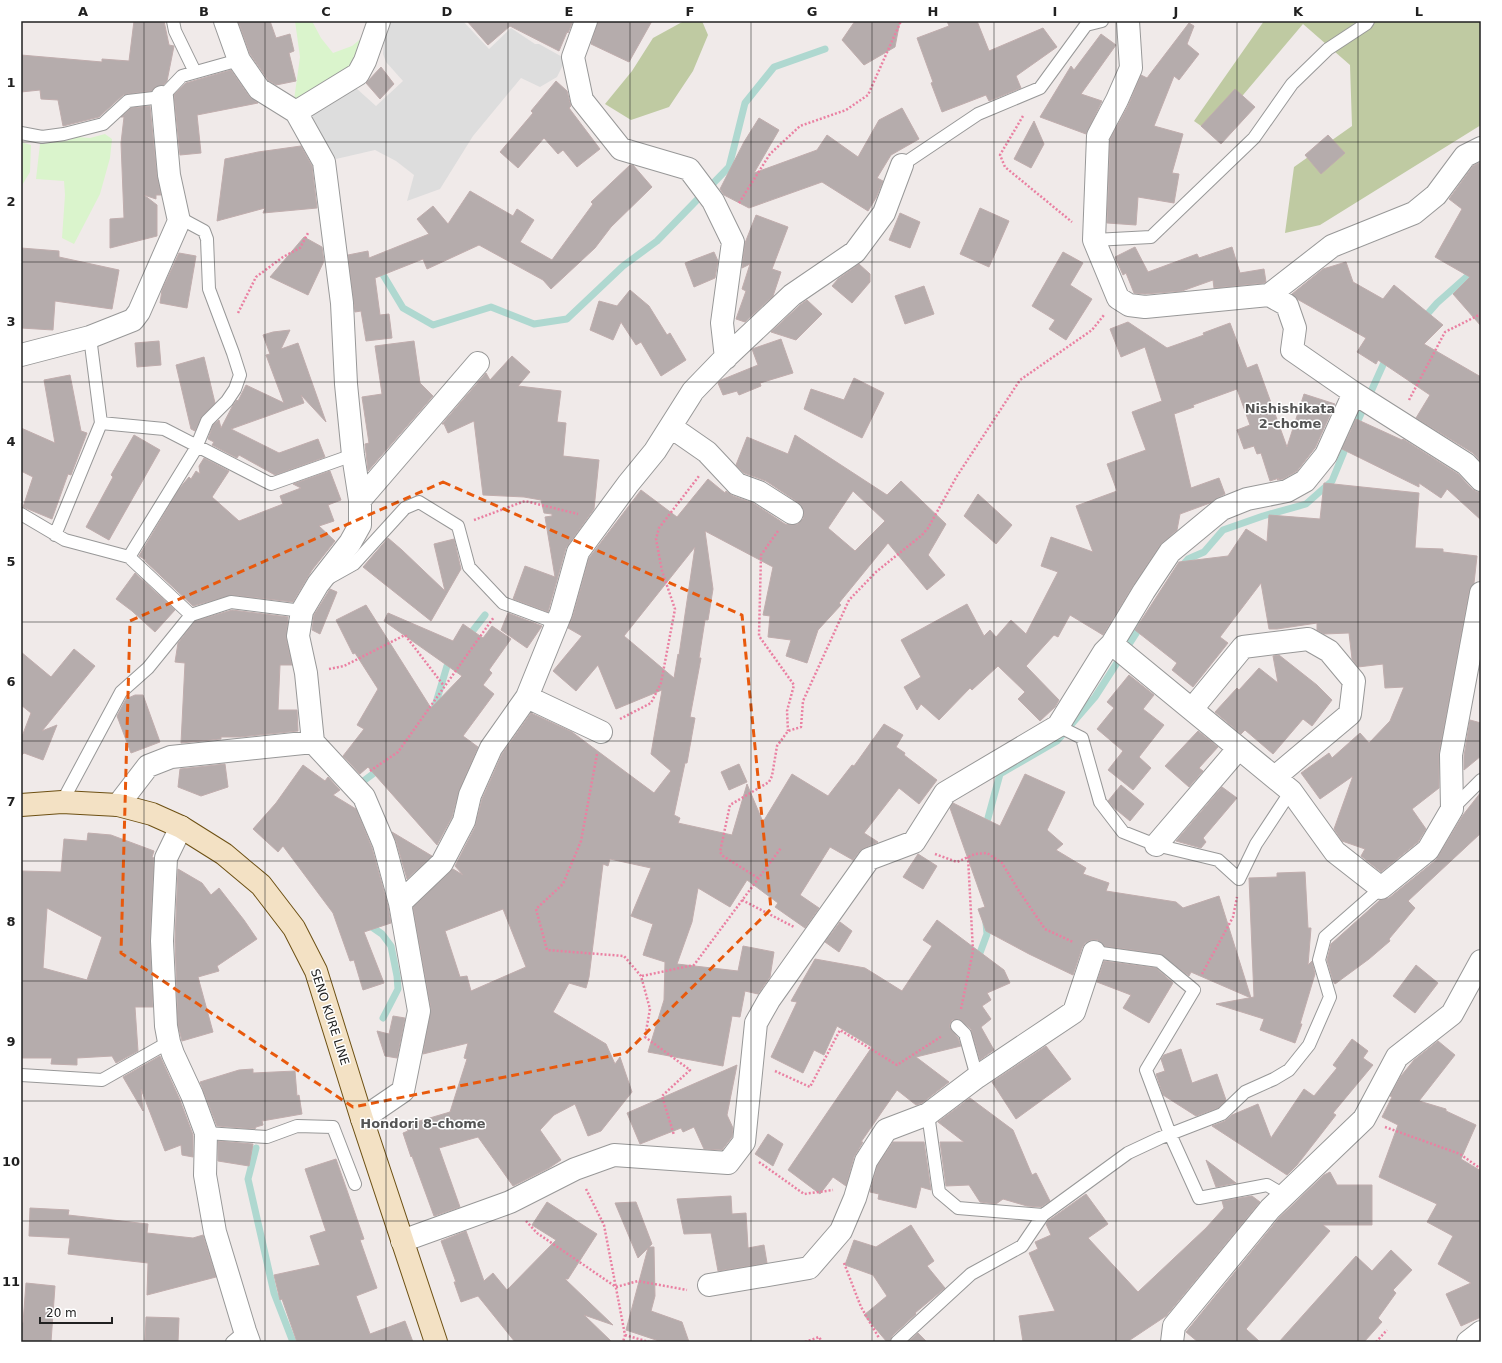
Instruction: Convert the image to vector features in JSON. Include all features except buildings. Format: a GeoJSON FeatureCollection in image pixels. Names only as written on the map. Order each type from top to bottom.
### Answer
{"type":"FeatureCollection","features":[{"type":"Feature","properties":{"kind":"main road","name":"SENO KURE LINE"},"geometry":{"type":"LineString","coordinates":[[21,805],[62,802],[118,805],[152,814],[181,827],[224,854],[261,885],[294,928],[316,971],[362,1119],[436,1342]]}},
{"type":"Feature","properties":{"kind":"street"},"geometry":{"type":"LineString","coordinates":[[225,21],[239,60],[259,89],[296,112],[324,162],[331,211],[342,303],[346,384],[353,455],[360,500],[360,525],[350,543],[318,584],[302,611],[298,636],[306,674],[313,742],[364,797],[384,844],[400,903],[419,1011],[403,1091],[362,1119]]}},
{"type":"Feature","properties":{"kind":"street"},"geometry":{"type":"LineString","coordinates":[[296,112],[358,74],[365,61],[379,21]]}},
{"type":"Feature","properties":{"kind":"street"},"geometry":{"type":"LineString","coordinates":[[586,21],[573,57],[582,100],[621,149],[689,169],[714,201],[733,242],[722,323],[726,358]]}},
{"type":"Feature","properties":{"kind":"street"},"geometry":{"type":"LineString","coordinates":[[1128,21],[1131,68],[1117,100],[1098,136],[1094,240],[1118,298],[1129,305],[1145,308],[1269,295],[1332,246],[1414,213],[1436,195],[1465,156],[1481,148]]}},
{"type":"Feature","properties":{"kind":"street"},"geometry":{"type":"LineString","coordinates":[[21,355],[90,337],[133,320],[139,312],[178,221],[169,175],[162,97]]}},
{"type":"Feature","properties":{"kind":"street"},"geometry":{"type":"LineString","coordinates":[[400,903],[442,863],[464,821],[470,795],[491,748],[527,697],[557,623],[578,552],[628,484],[655,451],[693,391],[792,295],[855,252],[884,213],[902,165]]}},
{"type":"Feature","properties":{"kind":"street"},"geometry":{"type":"LineString","coordinates":[[1269,295],[1287,305],[1295,328],[1292,350],[1354,393],[1466,464],[1481,480]]}},
{"type":"Feature","properties":{"kind":"street"},"geometry":{"type":"LineString","coordinates":[[360,500],[478,364]]}},
{"type":"Feature","properties":{"kind":"street"},"geometry":{"type":"LineString","coordinates":[[402,1242],[510,1202],[575,1169],[614,1155],[728,1163],[744,1142],[756,1023],[769,1000],[869,859],[914,842],[945,793],[1058,726],[1104,652],[1112,644],[1170,552],[1222,509],[1247,499],[1287,491],[1305,481],[1326,455],[1354,393]]}},
{"type":"Feature","properties":{"kind":"street"},"geometry":{"type":"LineString","coordinates":[[671,427],[707,452],[737,484],[759,492],[792,513]]}},
{"type":"Feature","properties":{"kind":"street"},"geometry":{"type":"LineString","coordinates":[[1112,644],[1283,784],[1335,852],[1381,888],[1428,850],[1452,809],[1451,755],[1481,593]]}},
{"type":"Feature","properties":{"kind":"street"},"geometry":{"type":"LineString","coordinates":[[1192,709],[1243,647],[1308,639],[1329,651],[1354,681],[1350,714],[1283,784]]}},
{"type":"Feature","properties":{"kind":"street"},"geometry":{"type":"LineString","coordinates":[[527,697],[601,732]]}},
{"type":"Feature","properties":{"kind":"street"},"geometry":{"type":"LineString","coordinates":[[118,805],[148,766],[171,757],[313,742]]}},
{"type":"Feature","properties":{"kind":"street"},"geometry":{"type":"LineString","coordinates":[[1156,845],[1239,748]]}},
{"type":"Feature","properties":{"kind":"street"},"geometry":{"type":"LineString","coordinates":[[181,827],[166,858],[162,941],[166,1026],[172,1054],[192,1095],[206,1133],[205,1174],[216,1232],[242,1338]]}},
{"type":"Feature","properties":{"kind":"street"},"geometry":{"type":"LineString","coordinates":[[708,1285],[809,1268],[841,1231],[855,1198],[866,1161],[886,1130],[928,1114],[977,1077],[1074,1012],[1094,952]]}},
{"type":"Feature","properties":{"kind":"street"},"geometry":{"type":"LineString","coordinates":[[1172,1342],[1174,1326],[1270,1209],[1364,1119],[1397,1057],[1452,1014],[1481,961]]}},
{"type":"Feature","properties":{"kind":"street"},"geometry":{"type":"LineString","coordinates":[[1468,1342],[1481,1332]]}},
{"type":"Feature","properties":{"kind":"lane"},"geometry":{"type":"LineString","coordinates":[[173,21],[175,30],[196,72]]}},
{"type":"Feature","properties":{"kind":"lane"},"geometry":{"type":"LineString","coordinates":[[902,165],[978,114],[1040,88],[1086,25],[1102,21]]}},
{"type":"Feature","properties":{"kind":"lane"},"geometry":{"type":"LineString","coordinates":[[1094,240],[1151,237],[1254,138],[1292,84],[1302,74],[1328,49],[1366,24],[1368,21]]}},
{"type":"Feature","properties":{"kind":"lane"},"geometry":{"type":"LineString","coordinates":[[21,133],[42,137],[103,124],[128,101],[162,97],[182,76],[239,60]]}},
{"type":"Feature","properties":{"kind":"lane"},"geometry":{"type":"LineString","coordinates":[[129,557],[197,446],[207,421],[227,401],[235,389],[240,375],[209,289],[206,239],[204,231],[178,217]]}},
{"type":"Feature","properties":{"kind":"lane"},"geometry":{"type":"LineString","coordinates":[[55,535],[101,423],[90,337]]}},
{"type":"Feature","properties":{"kind":"lane"},"geometry":{"type":"LineString","coordinates":[[101,423],[164,429],[271,484],[353,455]]}},
{"type":"Feature","properties":{"kind":"lane"},"geometry":{"type":"LineString","coordinates":[[318,584],[354,564],[405,508],[419,502],[458,526],[469,567],[504,603],[557,623]]}},
{"type":"Feature","properties":{"kind":"lane"},"geometry":{"type":"LineString","coordinates":[[21,514],[65,540],[129,557],[191,615]]}},
{"type":"Feature","properties":{"kind":"lane"},"geometry":{"type":"LineString","coordinates":[[62,802],[121,692],[148,668],[191,615],[231,602],[302,611]]}},
{"type":"Feature","properties":{"kind":"lane"},"geometry":{"type":"LineString","coordinates":[[1058,726],[1082,738],[1100,802],[1123,832],[1156,845],[1218,860],[1239,879],[1283,784]]}},
{"type":"Feature","properties":{"kind":"lane"},"geometry":{"type":"LineString","coordinates":[[1452,809],[1481,780]]}},
{"type":"Feature","properties":{"kind":"lane"},"geometry":{"type":"LineString","coordinates":[[897,1342],[971,1274],[1022,1246],[1043,1215],[1128,1154],[1170,1134],[1222,1114],[1245,1092],[1274,1079],[1289,1070],[1309,1045],[1330,998],[1318,960],[1325,937],[1381,888]]}},
{"type":"Feature","properties":{"kind":"lane"},"geometry":{"type":"LineString","coordinates":[[1094,952],[1159,961],[1194,990],[1146,1070],[1170,1134],[1199,1198],[1267,1185],[1284,1195]]}},
{"type":"Feature","properties":{"kind":"lane"},"geometry":{"type":"LineString","coordinates":[[957,1026],[965,1034],[977,1077]]}},
{"type":"Feature","properties":{"kind":"lane"},"geometry":{"type":"LineString","coordinates":[[21,1075],[102,1080],[169,1042]]}},
{"type":"Feature","properties":{"kind":"lane"},"geometry":{"type":"LineString","coordinates":[[928,1114],[939,1192],[958,1208],[1043,1215]]}},
{"type":"Feature","properties":{"kind":"lane"},"geometry":{"type":"LineString","coordinates":[[206,1133],[268,1137],[297,1126],[333,1127],[355,1184]]}},
{"type":"Feature","properties":{"kind":"path"},"geometry":{"type":"LineString","coordinates":[[725,225],[770,154],[800,126],[846,110],[868,95],[901,21]]}},
{"type":"Feature","properties":{"kind":"path"},"geometry":{"type":"LineString","coordinates":[[1040,88],[1000,155],[1005,167],[1094,240]]}},
{"type":"Feature","properties":{"kind":"path"},"geometry":{"type":"LineString","coordinates":[[226,335],[256,277],[283,257],[300,248],[311,228],[317,212],[331,211]]}},
{"type":"Feature","properties":{"kind":"path"},"geometry":{"type":"LineString","coordinates":[[758,878],[723,856],[720,852],[730,805],[769,782],[772,776],[777,746],[788,731],[801,726],[803,701],[849,600],[876,572],[922,535],[928,528],[957,476],[1020,380],[1092,330],[1118,298]]}},
{"type":"Feature","properties":{"kind":"path"},"geometry":{"type":"LineString","coordinates":[[1398,420],[1445,332],[1481,314]]}},
{"type":"Feature","properties":{"kind":"path"},"geometry":{"type":"LineString","coordinates":[[682,1160],[662,1096],[690,1070],[645,1037],[650,1009],[642,976],[624,956],[547,950],[536,910],[563,884],[581,842],[601,732],[609,725],[651,703],[661,683],[675,609],[662,571],[656,539],[659,528],[713,459]]}},
{"type":"Feature","properties":{"kind":"path"},"geometry":{"type":"LineString","coordinates":[[458,526],[525,501],[577,514],[611,507]]}},
{"type":"Feature","properties":{"kind":"path"},"geometry":{"type":"LineString","coordinates":[[788,731],[787,711],[794,685],[760,636],[761,555],[792,513]]}},
{"type":"Feature","properties":{"kind":"path"},"geometry":{"type":"LineString","coordinates":[[352,783],[398,752],[504,603]]}},
{"type":"Feature","properties":{"kind":"path"},"geometry":{"type":"LineString","coordinates":[[306,674],[344,666],[405,635],[444,686]]}},
{"type":"Feature","properties":{"kind":"path"},"geometry":{"type":"LineString","coordinates":[[909,844],[957,862],[975,854],[987,853],[1002,863],[1019,892],[1045,929],[1094,952]]}},
{"type":"Feature","properties":{"kind":"path"},"geometry":{"type":"LineString","coordinates":[[642,976],[694,964],[782,848]]}},
{"type":"Feature","properties":{"kind":"path"},"geometry":{"type":"LineString","coordinates":[[752,1061],[810,1087],[840,1030],[897,1064],[957,1026],[973,951],[968,857]]}},
{"type":"Feature","properties":{"kind":"path"},"geometry":{"type":"LineString","coordinates":[[1194,990],[1232,918],[1239,879]]}},
{"type":"Feature","properties":{"kind":"path"},"geometry":{"type":"LineString","coordinates":[[742,900],[814,937]]}},
{"type":"Feature","properties":{"kind":"path"},"geometry":{"type":"LineString","coordinates":[[1364,1119],[1460,1154],[1481,1169]]}},
{"type":"Feature","properties":{"kind":"path"},"geometry":{"type":"LineString","coordinates":[[740,1148],[804,1194],[837,1189],[855,1198]]}},
{"type":"Feature","properties":{"kind":"path"},"geometry":{"type":"LineString","coordinates":[[575,1169],[604,1225],[625,1334],[624,1342]]}},
{"type":"Feature","properties":{"kind":"path"},"geometry":{"type":"LineString","coordinates":[[510,1202],[537,1233],[616,1287],[638,1281],[693,1291],[708,1285]]}},
{"type":"Feature","properties":{"kind":"path"},"geometry":{"type":"LineString","coordinates":[[834,1238],[861,1307],[882,1342]]}},
{"type":"Feature","properties":{"kind":"path"},"geometry":{"type":"LineString","coordinates":[[1376,1342],[1387,1330]]}},
{"type":"Feature","properties":{"kind":"path"},"geometry":{"type":"LineString","coordinates":[[625,1334],[649,1342]]}},
{"type":"Feature","properties":{"kind":"path"},"geometry":{"type":"LineString","coordinates":[[805,1342],[819,1337],[822,1342]]}},
{"type":"Feature","properties":{"kind":"highlighted area"},"geometry":{"type":"Polygon","coordinates":[[[443,482],[742,615],[771,909],[626,1053],[353,1107],[121,953],[130,621],[443,482]]]}},
{"type":"Feature","properties":{"kind":"green space"},"geometry":{"type":"Polygon","coordinates":[[[295,21],[312,21],[321,38],[333,53],[352,46],[369,32],[359,59],[293,107],[300,57],[295,21]]]}},
{"type":"Feature","properties":{"kind":"green space"},"geometry":{"type":"Polygon","coordinates":[[[684,21],[702,21],[708,35],[693,71],[669,107],[631,120],[605,104],[632,71],[653,38],[684,21]]]}},
{"type":"Feature","properties":{"kind":"green space"},"geometry":{"type":"Polygon","coordinates":[[[1264,21],[1481,21],[1481,125],[1320,225],[1285,233],[1294,167],[1352,126],[1350,65],[1303,24],[1211,133],[1194,121],[1264,21]]]}},
{"type":"Feature","properties":{"kind":"green space"},"geometry":{"type":"Polygon","coordinates":[[[105,134],[112,139],[110,158],[100,194],[74,244],[62,238],[65,195],[64,181],[36,179],[40,144],[66,141],[77,137],[90,138],[105,134]]]}},
{"type":"Feature","properties":{"kind":"green space"},"geometry":{"type":"Polygon","coordinates":[[[21,142],[31,145],[30,172],[21,187],[21,142]]]}},
{"type":"Feature","properties":{"kind":"shaded area"},"geometry":{"type":"Polygon","coordinates":[[[387,21],[463,21],[489,49],[511,28],[535,44],[539,44],[566,59],[557,77],[540,87],[521,78],[473,136],[440,189],[407,201],[414,175],[396,161],[375,150],[336,159],[309,115],[356,88],[376,106],[403,81],[386,62],[383,54],[385,24],[387,21]]]}},
{"type":"Feature","properties":{"kind":"waterway"},"geometry":{"type":"LineString","coordinates":[[379,268],[403,308],[433,325],[491,307],[534,324],[567,319],[623,266],[657,241],[729,167],[745,103],[774,67],[825,49]]}},
{"type":"Feature","properties":{"kind":"waterway"},"geometry":{"type":"LineString","coordinates":[[1423,319],[1437,303],[1481,264]]}},
{"type":"Feature","properties":{"kind":"waterway"},"geometry":{"type":"LineString","coordinates":[[1355,427],[1387,356]]}},
{"type":"Feature","properties":{"kind":"waterway"},"geometry":{"type":"LineString","coordinates":[[1180,568],[1188,559],[1204,552],[1223,530],[1263,516],[1306,504],[1332,481],[1348,442]]}},
{"type":"Feature","properties":{"kind":"waterway"},"geometry":{"type":"LineString","coordinates":[[468,637],[485,615]]}},
{"type":"Feature","properties":{"kind":"waterway"},"geometry":{"type":"LineString","coordinates":[[985,829],[1000,774],[1057,741],[1095,697],[1142,624]]}},
{"type":"Feature","properties":{"kind":"waterway"},"geometry":{"type":"LineString","coordinates":[[433,710],[447,666],[452,658]]}},
{"type":"Feature","properties":{"kind":"waterway"},"geometry":{"type":"LineString","coordinates":[[362,782],[381,768]]}},
{"type":"Feature","properties":{"kind":"waterway"},"geometry":{"type":"LineString","coordinates":[[366,923],[382,934],[391,946],[397,976],[398,989],[383,1018]]}},
{"type":"Feature","properties":{"kind":"waterway"},"geometry":{"type":"LineString","coordinates":[[977,961],[987,934],[986,923]]}},
{"type":"Feature","properties":{"kind":"waterway"},"geometry":{"type":"LineString","coordinates":[[256,1148],[248,1179],[274,1293],[293,1342]]}},
{"type":"Feature","properties":{"kind":"district","name":"Nishishikata 2-chome"},"geometry":{"type":"Point","coordinates":[1290,416]}},
{"type":"Feature","properties":{"kind":"district","name":"Hondori 8-chome"},"geometry":{"type":"Point","coordinates":[423,1123]}}]}
